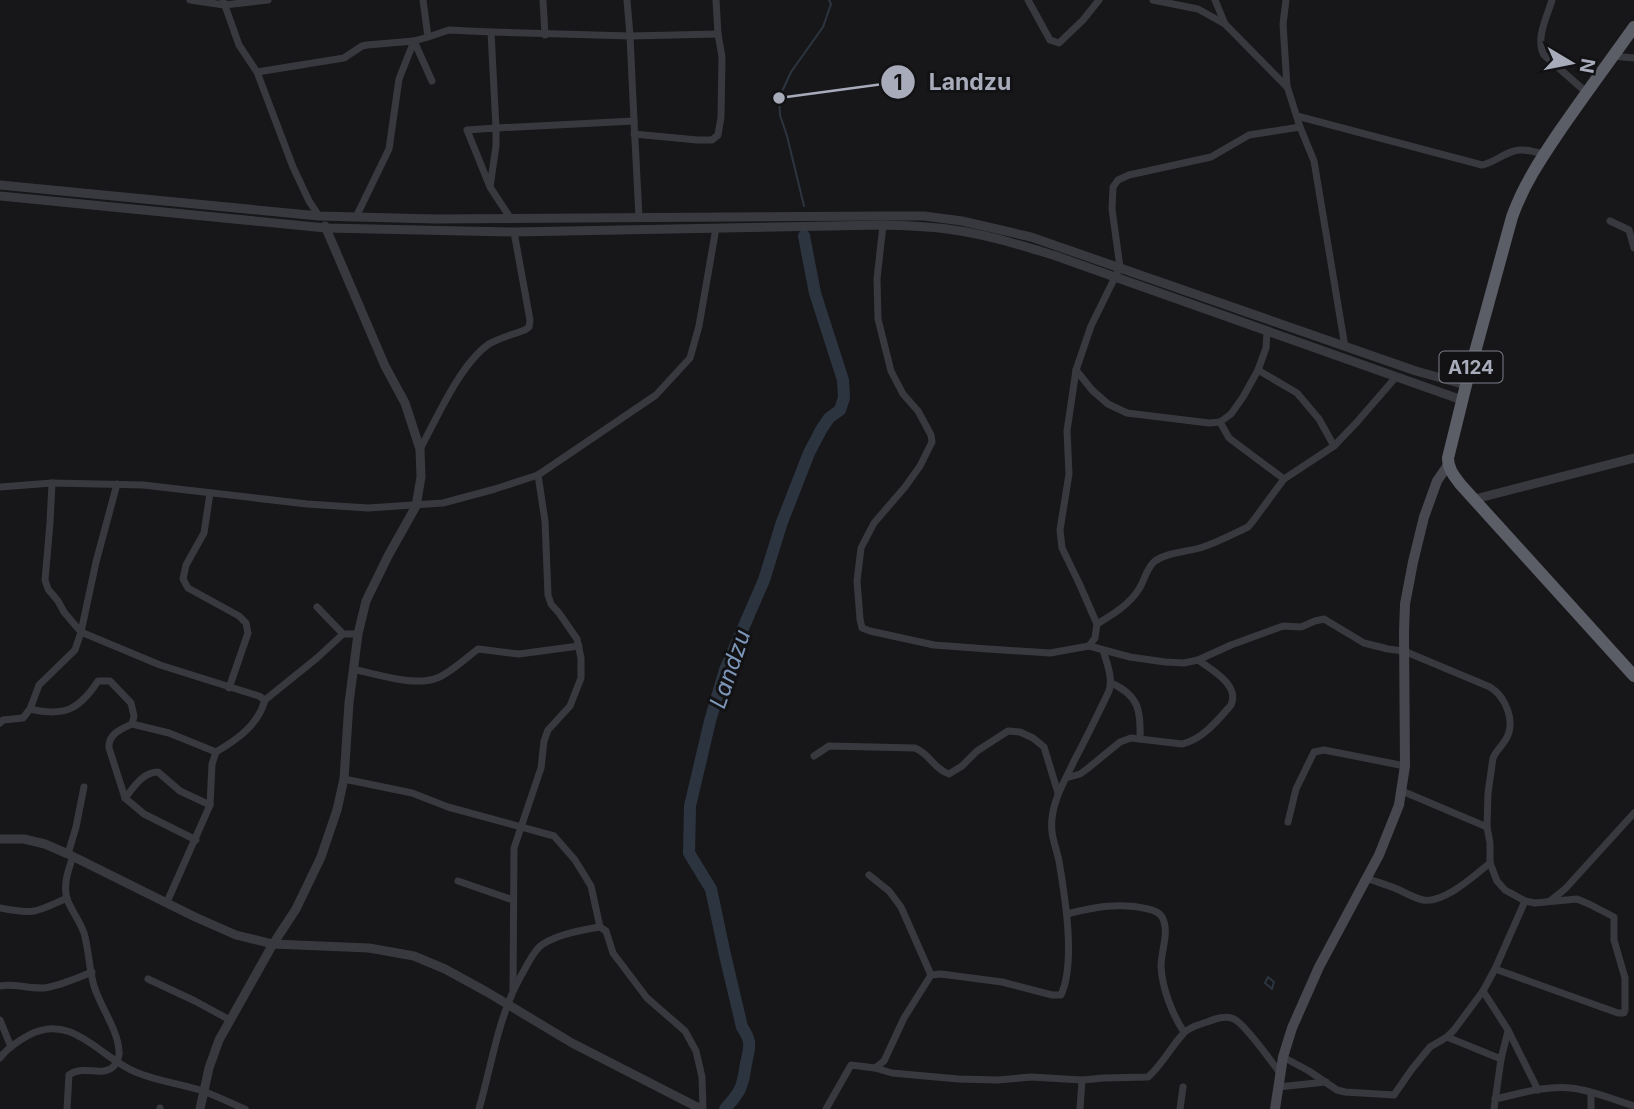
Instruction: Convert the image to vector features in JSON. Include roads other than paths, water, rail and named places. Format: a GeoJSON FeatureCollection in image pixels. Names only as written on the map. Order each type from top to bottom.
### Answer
{"type":"FeatureCollection","features":[{"type":"Feature","properties":{"kind":"highway","name":"A124"},"geometry":{"type":"LineString","coordinates":[[1448,465],[1462,400],[1519,197],[1529,177],[1634,27]]}},
{"type":"Feature","properties":{"kind":"highway"},"geometry":{"type":"LineString","coordinates":[[1448,465],[1461,485],[1634,676]]}},
{"type":"Feature","properties":{"kind":"main road"},"geometry":{"type":"LineString","coordinates":[[1275,1109],[1283,1057],[1292,1028],[1313,978],[1379,855],[1392,826],[1402,791],[1405,766],[1405,604],[1428,505],[1437,481],[1448,465]]}},
{"type":"Feature","properties":{"kind":"street"},"geometry":{"type":"LineString","coordinates":[[190,0],[224,3],[268,0]]}},
{"type":"Feature","properties":{"kind":"street"},"geometry":{"type":"LineString","coordinates":[[423,0],[428,37]]}},
{"type":"Feature","properties":{"kind":"street"},"geometry":{"type":"LineString","coordinates":[[543,0],[545,35]]}},
{"type":"Feature","properties":{"kind":"street"},"geometry":{"type":"LineString","coordinates":[[627,0],[639,217]]}},
{"type":"Feature","properties":{"kind":"street"},"geometry":{"type":"LineString","coordinates":[[634,134],[697,140],[712,140],[718,135],[722,57],[716,0]]}},
{"type":"Feature","properties":{"kind":"street"},"geometry":{"type":"LineString","coordinates":[[1028,0],[1050,40],[1059,43],[1099,0]]}},
{"type":"Feature","properties":{"kind":"street"},"geometry":{"type":"LineString","coordinates":[[1153,0],[1198,9],[1225,24],[1287,86]]}},
{"type":"Feature","properties":{"kind":"street"},"geometry":{"type":"LineString","coordinates":[[1215,0],[1225,24]]}},
{"type":"Feature","properties":{"kind":"street"},"geometry":{"type":"LineString","coordinates":[[1286,0],[1283,24],[1287,86],[1314,161],[1346,346]]}},
{"type":"Feature","properties":{"kind":"street"},"geometry":{"type":"LineString","coordinates":[[1552,0],[1540,47],[1544,55],[1587,92]]}},
{"type":"Feature","properties":{"kind":"street"},"geometry":{"type":"LineString","coordinates":[[200,1109],[209,1068],[219,1040],[296,909],[321,857],[344,779],[353,670],[366,601],[416,506],[421,477],[420,449],[405,403],[385,366],[326,228],[309,201],[293,167],[257,72],[239,45],[224,3]]}},
{"type":"Feature","properties":{"kind":"street"},"geometry":{"type":"LineString","coordinates":[[257,72],[344,58],[362,46],[414,41],[449,30],[630,36],[718,33]]}},
{"type":"Feature","properties":{"kind":"street"},"geometry":{"type":"LineString","coordinates":[[490,187],[496,146],[491,32]]}},
{"type":"Feature","properties":{"kind":"street"},"geometry":{"type":"LineString","coordinates":[[414,41],[432,81]]}},
{"type":"Feature","properties":{"kind":"street"},"geometry":{"type":"LineString","coordinates":[[356,217],[388,149],[400,79],[414,41]]}},
{"type":"Feature","properties":{"kind":"street"},"geometry":{"type":"LineString","coordinates":[[1613,57],[1634,58]]}},
{"type":"Feature","properties":{"kind":"street"},"geometry":{"type":"LineString","coordinates":[[1297,116],[1482,165],[1514,151],[1544,155]]}},
{"type":"Feature","properties":{"kind":"street"},"geometry":{"type":"LineString","coordinates":[[511,219],[490,187],[467,130],[634,121]]}},
{"type":"Feature","properties":{"kind":"street"},"geometry":{"type":"LineString","coordinates":[[1089,646],[1096,638],[1097,624],[1062,548],[1060,530],[1069,474],[1067,431],[1076,370],[1091,326],[1120,267],[1112,209],[1112,187],[1118,180],[1129,175],[1211,158],[1249,135],[1300,127]]}},
{"type":"Feature","properties":{"kind":"street"},"geometry":{"type":"LineString","coordinates":[[0,185],[318,216],[511,219],[925,216],[962,221],[1006,230],[1120,267],[1416,371],[1466,385]]}},
{"type":"Feature","properties":{"kind":"street"},"geometry":{"type":"LineString","coordinates":[[0,196],[326,228],[514,232],[883,225],[954,230],[1009,241],[1462,400]]}},
{"type":"Feature","properties":{"kind":"street"},"geometry":{"type":"LineString","coordinates":[[1609,220],[1629,230],[1634,248]]}},
{"type":"Feature","properties":{"kind":"street"},"geometry":{"type":"LineString","coordinates":[[883,225],[877,279],[878,319],[891,371],[903,394],[918,411],[932,442],[920,466],[874,523],[861,548],[857,582],[862,628],[934,645],[1050,653],[1089,646],[1165,662],[1184,663],[1283,626],[1301,627],[1324,619],[1364,643],[1404,651],[1490,687],[1502,697],[1510,728],[1507,738],[1493,758],[1488,793],[1490,863],[1497,881],[1504,890],[1525,901],[1535,903],[1577,899],[1615,919],[1614,940],[1625,978],[1624,1013],[1495,969]]}},
{"type":"Feature","properties":{"kind":"street"},"geometry":{"type":"LineString","coordinates":[[0,487],[52,483],[143,485],[307,504],[368,508],[443,503],[538,475],[656,396],[690,358],[699,326],[716,228]]}},
{"type":"Feature","properties":{"kind":"street"},"geometry":{"type":"LineString","coordinates":[[420,449],[474,358],[490,344],[529,327],[514,232]]}},
{"type":"Feature","properties":{"kind":"street"},"geometry":{"type":"LineString","coordinates":[[1076,370],[1091,390],[1108,404],[1127,413],[1220,422],[1231,414],[1258,370],[1266,348],[1267,332]]}},
{"type":"Feature","properties":{"kind":"street"},"geometry":{"type":"LineString","coordinates":[[1258,370],[1297,393],[1319,419],[1334,446]]}},
{"type":"Feature","properties":{"kind":"street"},"geometry":{"type":"LineString","coordinates":[[1097,624],[1131,599],[1139,590],[1153,563],[1170,555],[1205,547],[1248,527],[1284,479],[1334,446],[1396,377]]}},
{"type":"Feature","properties":{"kind":"street"},"geometry":{"type":"LineString","coordinates":[[1220,422],[1228,438],[1284,479]]}},
{"type":"Feature","properties":{"kind":"street"},"geometry":{"type":"LineString","coordinates":[[1475,499],[1634,458]]}},
{"type":"Feature","properties":{"kind":"street"},"geometry":{"type":"LineString","coordinates":[[513,990],[514,848],[541,768],[548,730],[570,706],[581,678],[577,639],[551,604],[548,595],[545,521],[538,475]]}},
{"type":"Feature","properties":{"kind":"street"},"geometry":{"type":"LineString","coordinates":[[52,483],[45,580],[48,589],[81,632],[160,665],[265,700]]}},
{"type":"Feature","properties":{"kind":"street"},"geometry":{"type":"LineString","coordinates":[[0,723],[3,720],[23,718],[30,709],[39,685],[75,650],[117,484]]}},
{"type":"Feature","properties":{"kind":"street"},"geometry":{"type":"LineString","coordinates":[[210,493],[204,533],[186,565],[183,579],[188,588],[246,622],[248,633],[229,688]]}},
{"type":"Feature","properties":{"kind":"street"},"geometry":{"type":"LineString","coordinates":[[317,607],[343,634]]}},
{"type":"Feature","properties":{"kind":"street"},"geometry":{"type":"LineString","coordinates":[[167,902],[210,805],[212,764],[216,752],[236,741],[262,710],[265,700],[343,634],[358,634]]}},
{"type":"Feature","properties":{"kind":"street"},"geometry":{"type":"LineString","coordinates":[[353,670],[428,681],[438,678],[478,649],[519,654],[579,646]]}},
{"type":"Feature","properties":{"kind":"street"},"geometry":{"type":"LineString","coordinates":[[932,975],[1003,982],[1060,995],[1069,963],[1067,914],[1059,860],[1051,832],[1052,816],[1058,793],[1100,711],[1111,683],[1103,650]]}},
{"type":"Feature","properties":{"kind":"street"},"geometry":{"type":"LineString","coordinates":[[1066,778],[1080,774],[1126,738],[1176,744],[1189,742],[1204,733],[1231,705],[1234,692],[1228,683],[1198,660]]}},
{"type":"Feature","properties":{"kind":"street"},"geometry":{"type":"LineString","coordinates":[[30,709],[49,713],[61,712],[76,705],[98,681],[110,681],[131,703],[134,716],[132,724]]}},
{"type":"Feature","properties":{"kind":"street"},"geometry":{"type":"LineString","coordinates":[[1111,683],[1128,693],[1137,705],[1141,719],[1140,739]]}},
{"type":"Feature","properties":{"kind":"street"},"geometry":{"type":"LineString","coordinates":[[196,840],[144,814],[125,798],[108,742],[111,736],[132,724],[199,743],[216,752]]}},
{"type":"Feature","properties":{"kind":"street"},"geometry":{"type":"LineString","coordinates":[[814,756],[829,746],[915,748],[924,752],[942,772],[949,774],[1008,731],[1020,732],[1044,747],[1058,793]]}},
{"type":"Feature","properties":{"kind":"street"},"geometry":{"type":"LineString","coordinates":[[1288,822],[1296,789],[1314,752],[1324,750],[1405,766]]}},
{"type":"Feature","properties":{"kind":"street"},"geometry":{"type":"LineString","coordinates":[[125,798],[141,779],[149,773],[158,772],[180,791],[210,805]]}},
{"type":"Feature","properties":{"kind":"street"},"geometry":{"type":"LineString","coordinates":[[0,839],[23,839],[45,844],[236,935],[273,944],[369,947],[414,956],[445,969],[572,1044],[702,1109],[702,1077],[696,1051],[685,1031],[647,998],[613,953],[606,931],[600,927],[591,886],[575,860],[554,836],[447,807],[412,793],[344,779]]}},
{"type":"Feature","properties":{"kind":"street"},"geometry":{"type":"LineString","coordinates":[[68,1109],[69,1075],[72,1072],[88,1070],[105,1071],[117,1063],[120,1052],[93,984],[83,931],[67,898],[67,874],[84,787]]}},
{"type":"Feature","properties":{"kind":"street"},"geometry":{"type":"LineString","coordinates":[[1402,791],[1488,827]]}},
{"type":"Feature","properties":{"kind":"street"},"geometry":{"type":"LineString","coordinates":[[1549,901],[1566,889],[1634,813]]}},
{"type":"Feature","properties":{"kind":"street"},"geometry":{"type":"LineString","coordinates":[[1366,878],[1420,899],[1430,900],[1458,888],[1490,863]]}},
{"type":"Feature","properties":{"kind":"street"},"geometry":{"type":"LineString","coordinates":[[869,874],[889,891],[901,907],[932,975]]}},
{"type":"Feature","properties":{"kind":"street"},"geometry":{"type":"LineString","coordinates":[[458,881],[513,900]]}},
{"type":"Feature","properties":{"kind":"street"},"geometry":{"type":"LineString","coordinates":[[0,908],[32,913],[67,898]]}},
{"type":"Feature","properties":{"kind":"street"},"geometry":{"type":"LineString","coordinates":[[1283,1057],[1337,1090],[1394,1095],[1430,1047],[1447,1037],[1483,991],[1525,901]]}},
{"type":"Feature","properties":{"kind":"street"},"geometry":{"type":"LineString","coordinates":[[1067,914],[1110,905],[1135,906],[1158,913],[1162,917],[1164,926],[1161,969],[1177,1020],[1184,1032]]}},
{"type":"Feature","properties":{"kind":"street"},"geometry":{"type":"LineString","coordinates":[[479,1109],[507,1005],[533,954],[541,944],[600,927]]}},
{"type":"Feature","properties":{"kind":"street"},"geometry":{"type":"LineString","coordinates":[[0,986],[7,984],[47,988],[92,972]]}},
{"type":"Feature","properties":{"kind":"street"},"geometry":{"type":"LineString","coordinates":[[875,1068],[884,1061],[904,1018],[932,975]]}},
{"type":"Feature","properties":{"kind":"street"},"geometry":{"type":"LineString","coordinates":[[148,979],[230,1020]]}},
{"type":"Feature","properties":{"kind":"street"},"geometry":{"type":"LineString","coordinates":[[1483,991],[1508,1030],[1538,1090]]}},
{"type":"Feature","properties":{"kind":"street"},"geometry":{"type":"LineString","coordinates":[[826,1109],[851,1065],[892,1073],[958,1079],[1031,1077],[1082,1080],[1148,1077],[1184,1032],[1226,1017],[1234,1019],[1280,1073]]}},
{"type":"Feature","properties":{"kind":"street"},"geometry":{"type":"LineString","coordinates":[[0,1020],[11,1046]]}},
{"type":"Feature","properties":{"kind":"street"},"geometry":{"type":"LineString","coordinates":[[0,1058],[16,1042],[37,1031],[62,1029],[90,1041],[117,1063],[139,1073],[204,1091],[245,1109]]}},
{"type":"Feature","properties":{"kind":"street"},"geometry":{"type":"LineString","coordinates":[[1494,1109],[1508,1030]]}},
{"type":"Feature","properties":{"kind":"street"},"geometry":{"type":"LineString","coordinates":[[1447,1037],[1501,1059]]}},
{"type":"Feature","properties":{"kind":"street"},"geometry":{"type":"LineString","coordinates":[[1080,1109],[1082,1080]]}},
{"type":"Feature","properties":{"kind":"street"},"geometry":{"type":"LineString","coordinates":[[1278,1087],[1326,1082]]}},
{"type":"Feature","properties":{"kind":"street"},"geometry":{"type":"LineString","coordinates":[[1180,1109],[1183,1087]]}},
{"type":"Feature","properties":{"kind":"street"},"geometry":{"type":"LineString","coordinates":[[1495,1099],[1563,1087],[1634,1106]]}},
{"type":"Feature","properties":{"kind":"street"},"geometry":{"type":"LineString","coordinates":[[1591,1093],[1591,1109]]}},
{"type":"Feature","properties":{"kind":"waterway","name":"Landzu"},"geometry":{"type":"LineString","coordinates":[[804,206],[780,115],[779,98],[791,72],[823,27],[831,4],[829,0]]}},
{"type":"Feature","properties":{"kind":"waterway","name":"Landzu"},"geometry":{"type":"LineString","coordinates":[[725,1109],[742,1084],[749,1041],[742,1027],[711,889],[689,853],[690,806],[725,670],[764,580],[782,522],[809,453],[829,418],[840,410],[844,398],[843,380],[815,293],[804,236]]}},
{"type":"Feature","properties":{"kind":"waterway"},"geometry":{"type":"LineString","coordinates":[[1268,977],[1274,982],[1272,989],[1265,983],[1268,977]]}},
{"type":"Feature","properties":{"kind":"place","name":"Landzu"},"geometry":{"type":"Point","coordinates":[779,98]}}]}
